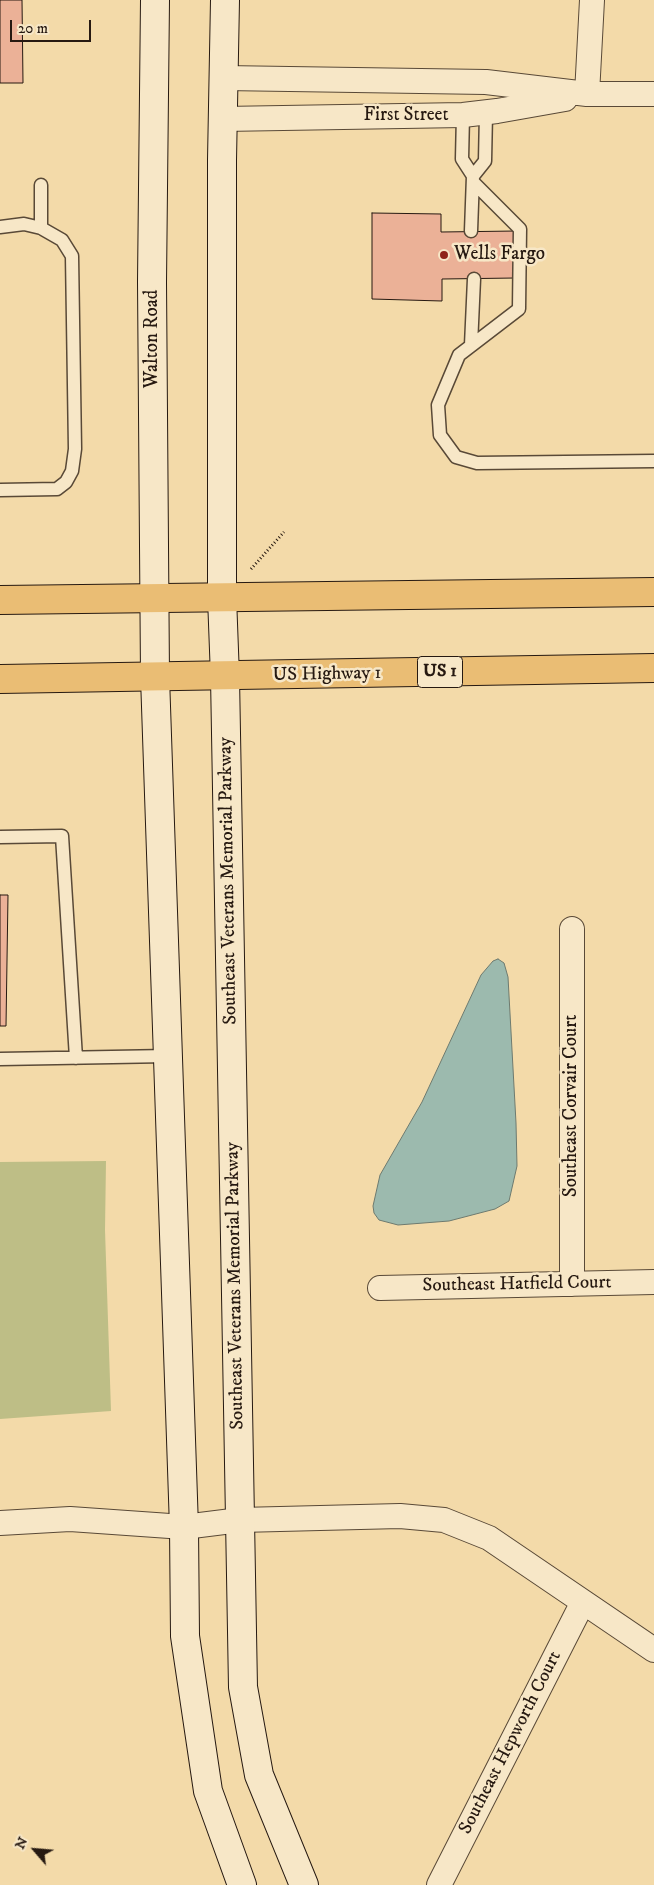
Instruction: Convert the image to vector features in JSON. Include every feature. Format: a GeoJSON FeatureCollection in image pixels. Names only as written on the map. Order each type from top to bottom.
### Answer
{"type":"FeatureCollection","features":[{"type":"Feature","properties":{"kind":"main road","name":"Walton Road"},"geometry":{"type":"LineString","coordinates":[[155,0],[152,282],[155,677]]}},
{"type":"Feature","properties":{"kind":"main road"},"geometry":{"type":"LineString","coordinates":[[225,0],[222,597],[225,677]]}},
{"type":"Feature","properties":{"kind":"main road"},"geometry":{"type":"LineString","coordinates":[[0,600],[654,592]]}},
{"type":"Feature","properties":{"kind":"main road","name":"US Highway 1"},"geometry":{"type":"LineString","coordinates":[[0,679],[225,677],[654,668]]}},
{"type":"Feature","properties":{"kind":"main road"},"geometry":{"type":"LineString","coordinates":[[155,677],[184,1527],[185,1636],[208,1791],[242,1885]]}},
{"type":"Feature","properties":{"kind":"main road","name":"Southeast Veterans Memorial Parkway"},"geometry":{"type":"LineString","coordinates":[[225,677],[242,1688],[259,1775],[304,1885]]}},
{"type":"Feature","properties":{"kind":"street"},"geometry":{"type":"LineString","coordinates":[[587,94],[592,0]]}},
{"type":"Feature","properties":{"kind":"street","name":"First Street"},"geometry":{"type":"LineString","coordinates":[[224,78],[486,82],[587,94],[654,94]]}},
{"type":"Feature","properties":{"kind":"street","name":"First Street"},"geometry":{"type":"LineString","coordinates":[[223,119],[463,115],[486,113],[587,94]]}},
{"type":"Feature","properties":{"kind":"street","name":"Southeast Corvair Court"},"geometry":{"type":"LineString","coordinates":[[572,929],[572,1284]]}},
{"type":"Feature","properties":{"kind":"street","name":"Southeast Hatfield Court"},"geometry":{"type":"LineString","coordinates":[[380,1288],[654,1282]]}},
{"type":"Feature","properties":{"kind":"street"},"geometry":{"type":"LineString","coordinates":[[0,1523],[70,1518],[184,1527],[240,1520],[400,1516],[444,1520],[489,1538],[654,1650]]}},
{"type":"Feature","properties":{"kind":"street","name":"Southeast Hepworth Court"},"geometry":{"type":"LineString","coordinates":[[439,1885],[583,1602]]}},
{"type":"Feature","properties":{"kind":"lane"},"geometry":{"type":"LineString","coordinates":[[471,231],[473,179],[485,161],[486,113]]}},
{"type":"Feature","properties":{"kind":"lane"},"geometry":{"type":"LineString","coordinates":[[463,115],[462,159],[473,179],[520,229],[519,309],[460,355],[438,406],[440,435],[456,457],[477,464],[654,461]]}},
{"type":"Feature","properties":{"kind":"lane"},"geometry":{"type":"LineString","coordinates":[[41,185],[41,228]]}},
{"type":"Feature","properties":{"kind":"lane"},"geometry":{"type":"LineString","coordinates":[[0,227],[24,224],[41,228],[62,240],[72,256],[75,449],[72,472],[66,482],[56,489],[0,490]]}},
{"type":"Feature","properties":{"kind":"lane"},"geometry":{"type":"LineString","coordinates":[[471,345],[474,279]]}},
{"type":"Feature","properties":{"kind":"lane"},"geometry":{"type":"LineString","coordinates":[[0,837],[62,836],[76,1058]]}},
{"type":"Feature","properties":{"kind":"lane"},"geometry":{"type":"LineString","coordinates":[[0,1059],[168,1056]]}},
{"type":"Feature","properties":{"kind":"path"},"geometry":{"type":"LineString","coordinates":[[254,565],[284,532]]}},
{"type":"Feature","properties":{"kind":"green space"},"geometry":{"type":"Polygon","coordinates":[[[106,1161],[105,1230],[111,1411],[0,1419],[0,1162],[106,1161]]]}},
{"type":"Feature","properties":{"kind":"shaded area"},"geometry":{"type":"Polygon","coordinates":[[[498,959],[504,963],[508,977],[516,1123],[517,1166],[509,1201],[495,1209],[449,1221],[398,1225],[379,1220],[374,1213],[373,1206],[380,1175],[422,1102],[481,975],[493,961],[498,959]]]}},
{"type":"Feature","properties":{"kind":"building"},"geometry":{"type":"Polygon","coordinates":[[[0,0],[22,0],[23,83],[0,83],[0,0]]]}},
{"type":"Feature","properties":{"kind":"building","name":"Wells Fargo"},"geometry":{"type":"Polygon","coordinates":[[[372,213],[441,214],[441,232],[516,231],[515,278],[442,279],[442,301],[372,299],[372,213]]]}},
{"type":"Feature","properties":{"kind":"building"},"geometry":{"type":"Polygon","coordinates":[[[0,895],[8,895],[6,1026],[0,1026],[0,895]]]}},
{"type":"Feature","properties":{"kind":"place","name":"Wells Fargo"},"geometry":{"type":"Point","coordinates":[444,255]}}]}
